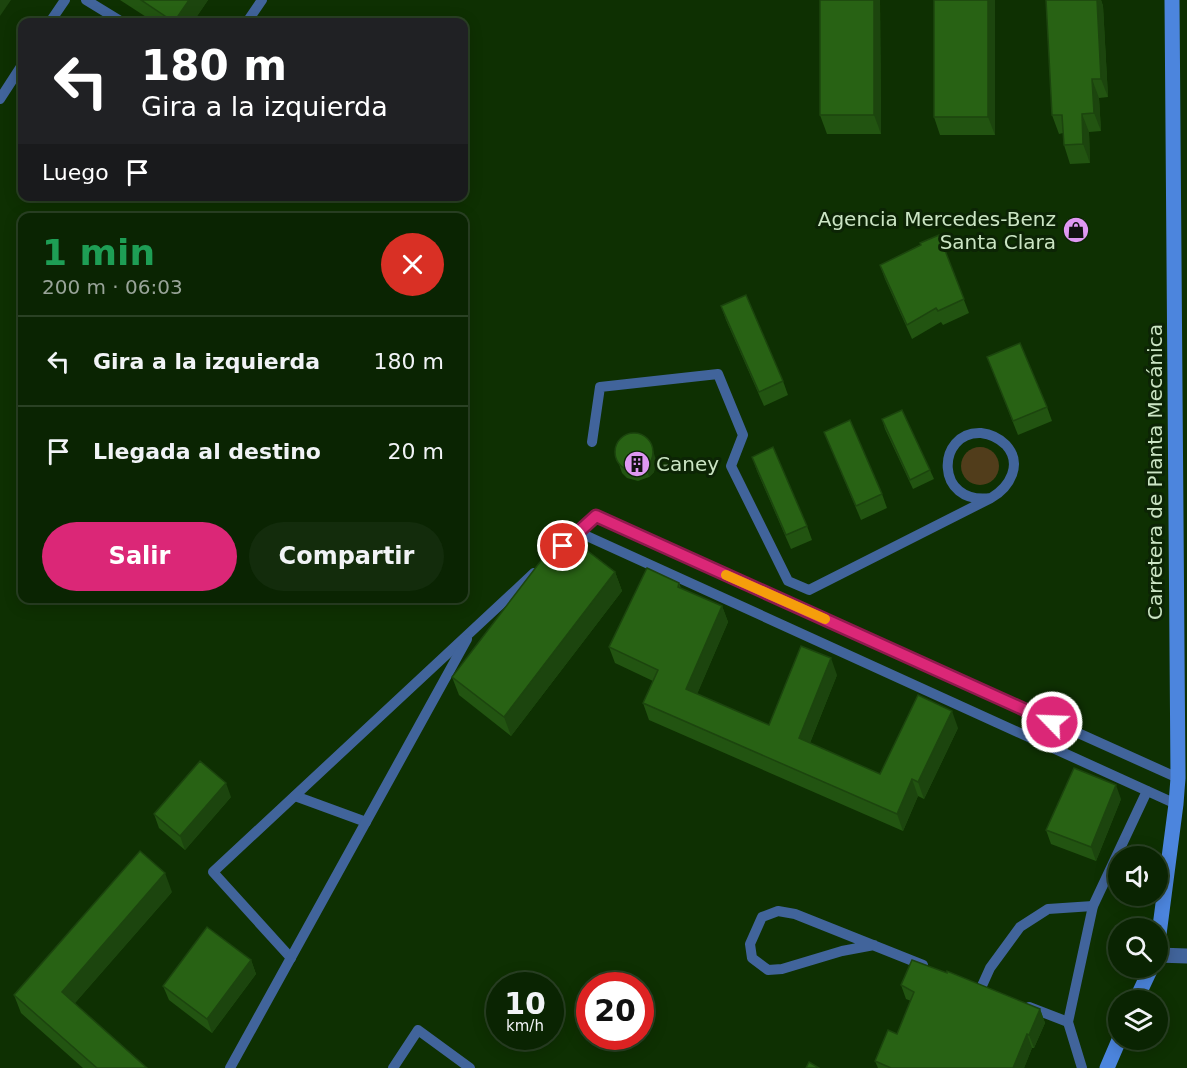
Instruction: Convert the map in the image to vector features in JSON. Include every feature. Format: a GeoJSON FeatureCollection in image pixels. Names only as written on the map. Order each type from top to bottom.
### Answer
{"type":"FeatureCollection","features":[{"type":"Feature","properties":{"kind":"street","name":"Carretera de Planta Mecánica"},"geometry":{"type":"LineString","coordinates":[[1161,918],[1178,778],[1172,0]]}},
{"type":"Feature","properties":{"kind":"street"},"geometry":{"type":"LineString","coordinates":[[1168,955],[1187,956]]}},
{"type":"Feature","properties":{"kind":"street"},"geometry":{"type":"LineString","coordinates":[[1107,1068],[1115,1050]]}},
{"type":"Feature","properties":{"kind":"lane"},"geometry":{"type":"LineString","coordinates":[[53,18],[65,0]]}},
{"type":"Feature","properties":{"kind":"lane"},"geometry":{"type":"LineString","coordinates":[[86,0],[115,18]]}},
{"type":"Feature","properties":{"kind":"lane"},"geometry":{"type":"LineString","coordinates":[[250,18],[262,0]]}},
{"type":"Feature","properties":{"kind":"lane"},"geometry":{"type":"LineString","coordinates":[[0,99],[18,71]]}},
{"type":"Feature","properties":{"kind":"lane"},"geometry":{"type":"LineString","coordinates":[[592,442],[600,387],[718,374],[744,435],[731,466],[788,581],[809,590],[991,498],[1008,485],[1013,464],[1006,445],[988,434],[977,433],[966,436],[957,442],[951,451],[948,473],[952,483],[959,492],[969,497],[991,498]]}},
{"type":"Feature","properties":{"kind":"lane"},"geometry":{"type":"LineString","coordinates":[[1176,804],[574,536],[596,516],[1178,778]]}},
{"type":"Feature","properties":{"kind":"lane"},"geometry":{"type":"LineString","coordinates":[[291,958],[213,872],[546,562]]}},
{"type":"Feature","properties":{"kind":"lane"},"geometry":{"type":"LineString","coordinates":[[230,1068],[472,631]]}},
{"type":"Feature","properties":{"kind":"lane"},"geometry":{"type":"LineString","coordinates":[[1082,1068],[1068,1022],[1094,906],[1147,791]]}},
{"type":"Feature","properties":{"kind":"lane"},"geometry":{"type":"LineString","coordinates":[[295,796],[366,822]]}},
{"type":"Feature","properties":{"kind":"lane"},"geometry":{"type":"LineString","coordinates":[[992,992],[976,986],[1020,927],[1048,909],[1094,906]]}},
{"type":"Feature","properties":{"kind":"lane"},"geometry":{"type":"LineString","coordinates":[[874,945],[842,951],[782,969],[768,970],[752,958],[750,944],[762,917],[778,911],[795,914],[874,945],[938,971]]}},
{"type":"Feature","properties":{"kind":"lane"},"geometry":{"type":"LineString","coordinates":[[1014,1001],[1068,1022]]}},
{"type":"Feature","properties":{"kind":"lane"},"geometry":{"type":"LineString","coordinates":[[393,1068],[418,1030],[470,1068]]}},
{"type":"Feature","properties":{"kind":"path"},"geometry":{"type":"LineString","coordinates":[[656,466],[731,466]]}},
{"type":"Feature","properties":{"kind":"shaded area"},"geometry":{"type":"Polygon","coordinates":[[[980,447],[993,453],[999,466],[993,479],[980,485],[967,479],[961,466],[967,453],[980,447]]]}},
{"type":"Feature","properties":{"kind":"building"},"geometry":{"type":"Polygon","coordinates":[[[141,0],[189,0],[177,18],[168,18],[141,0]]]}},
{"type":"Feature","properties":{"kind":"building"},"geometry":{"type":"Polygon","coordinates":[[[820,0],[874,0],[874,115],[820,115],[820,0]]]}},
{"type":"Feature","properties":{"kind":"building"},"geometry":{"type":"Polygon","coordinates":[[[934,0],[988,0],[988,117],[934,117],[934,0]]]}},
{"type":"Feature","properties":{"kind":"building"},"geometry":{"type":"Polygon","coordinates":[[[1046,0],[1097,0],[1101,79],[1092,79],[1094,113],[1082,114],[1083,144],[1064,145],[1062,115],[1052,115],[1046,0]]]}},
{"type":"Feature","properties":{"kind":"building"},"geometry":{"type":"Polygon","coordinates":[[[939,235],[964,299],[938,311],[936,308],[907,325],[880,265],[939,235]]]}},
{"type":"Feature","properties":{"kind":"building"},"geometry":{"type":"Polygon","coordinates":[[[746,295],[783,381],[759,392],[721,306],[746,295]]]}},
{"type":"Feature","properties":{"kind":"building"},"geometry":{"type":"Polygon","coordinates":[[[1020,343],[1047,407],[1013,421],[987,357],[1020,343]]]}},
{"type":"Feature","properties":{"kind":"building"},"geometry":{"type":"Polygon","coordinates":[[[902,410],[930,470],[910,480],[882,419],[902,410]]]}},
{"type":"Feature","properties":{"kind":"building"},"geometry":{"type":"Polygon","coordinates":[[[850,420],[882,494],[856,506],[824,432],[850,420]]]}},
{"type":"Feature","properties":{"kind":"building","name":"Caney"},"geometry":{"type":"Polygon","coordinates":[[[634,433],[647,439],[653,452],[647,465],[634,471],[621,465],[615,452],[621,439],[634,433]]]}},
{"type":"Feature","properties":{"kind":"building"},"geometry":{"type":"Polygon","coordinates":[[[773,447],[807,526],[786,535],[752,457],[773,447]]]}},
{"type":"Feature","properties":{"kind":"building"},"geometry":{"type":"Polygon","coordinates":[[[563,532],[615,572],[504,717],[452,677],[563,532]]]}},
{"type":"Feature","properties":{"kind":"building"},"geometry":{"type":"Polygon","coordinates":[[[647,568],[679,583],[678,587],[722,606],[686,689],[769,725],[801,646],[831,658],[799,738],[880,774],[918,695],[952,711],[918,782],[912,779],[897,814],[643,703],[658,670],[609,647],[647,568]]]}},
{"type":"Feature","properties":{"kind":"building"},"geometry":{"type":"Polygon","coordinates":[[[200,761],[226,783],[180,836],[154,814],[200,761]]]}},
{"type":"Feature","properties":{"kind":"building"},"geometry":{"type":"Polygon","coordinates":[[[1074,768],[1116,785],[1091,847],[1046,830],[1074,768]]]}},
{"type":"Feature","properties":{"kind":"building"},"geometry":{"type":"Polygon","coordinates":[[[140,851],[165,873],[62,992],[147,1068],[97,1068],[14,995],[140,851]]]}},
{"type":"Feature","properties":{"kind":"building"},"geometry":{"type":"Polygon","coordinates":[[[207,927],[251,960],[207,1019],[163,986],[207,927]]]}},
{"type":"Feature","properties":{"kind":"building"},"geometry":{"type":"Polygon","coordinates":[[[912,960],[947,973],[947,971],[1040,1009],[1013,1068],[891,1068],[875,1061],[888,1030],[897,1034],[914,992],[901,985],[912,960]]]}},
{"type":"Feature","properties":{"kind":"building"},"geometry":{"type":"Polygon","coordinates":[[[809,1062],[819,1068],[806,1068],[809,1062]]]}},
{"type":"Feature","properties":{"kind":"slow traffic"},"geometry":{"type":"LineString","coordinates":[[726,575],[825,619]]}},
{"type":"Feature","properties":{"kind":"place","name":"Agencia Mercedes-Benz Santa Clara"},"geometry":{"type":"Point","coordinates":[1076,230]}},
{"type":"Feature","properties":{"kind":"place","name":"Caney"},"geometry":{"type":"Point","coordinates":[637,464]}},
{"type":"Feature","properties":{"kind":"route"},"geometry":{"type":"LineString","coordinates":[[563,546],[596,516],[1052,722]]}}]}
